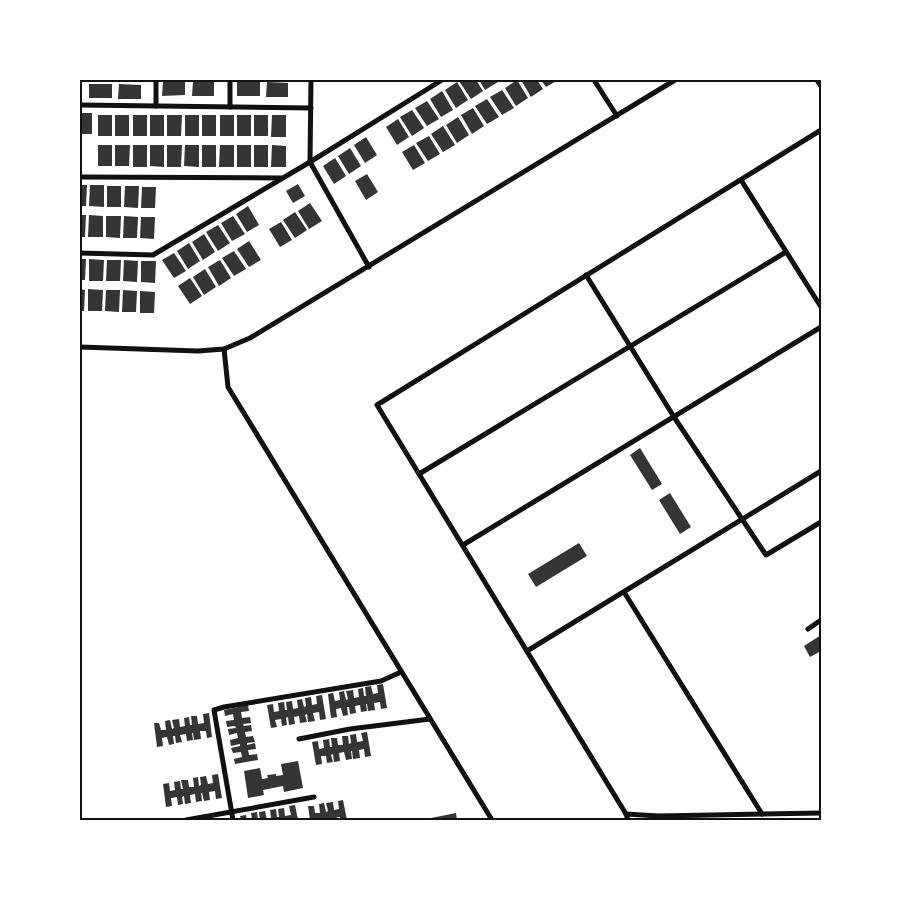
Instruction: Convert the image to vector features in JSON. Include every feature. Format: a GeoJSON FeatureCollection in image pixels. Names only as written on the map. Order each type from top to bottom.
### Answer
{"type":"FeatureCollection","features":[{"type":"Feature","properties":{"kind":"street"},"geometry":{"type":"LineString","coordinates":[[156,80],[156,106]]}},
{"type":"Feature","properties":{"kind":"street"},"geometry":{"type":"LineString","coordinates":[[230,80],[230,107]]}},
{"type":"Feature","properties":{"kind":"street"},"geometry":{"type":"LineString","coordinates":[[311,80],[310,162],[369,266]]}},
{"type":"Feature","properties":{"kind":"street"},"geometry":{"type":"LineString","coordinates":[[80,252],[153,254],[310,162],[442,80]]}},
{"type":"Feature","properties":{"kind":"street"},"geometry":{"type":"LineString","coordinates":[[594,80],[617,116]]}},
{"type":"Feature","properties":{"kind":"street"},"geometry":{"type":"LineString","coordinates":[[80,347],[198,351],[224,349],[250,338],[675,80]]}},
{"type":"Feature","properties":{"kind":"street"},"geometry":{"type":"LineString","coordinates":[[817,80],[821,86]]}},
{"type":"Feature","properties":{"kind":"street"},"geometry":{"type":"LineString","coordinates":[[80,105],[310,108]]}},
{"type":"Feature","properties":{"kind":"street"},"geometry":{"type":"LineString","coordinates":[[628,820],[377,405],[821,130]]}},
{"type":"Feature","properties":{"kind":"street"},"geometry":{"type":"LineString","coordinates":[[80,177],[282,178]]}},
{"type":"Feature","properties":{"kind":"street"},"geometry":{"type":"LineString","coordinates":[[741,180],[821,307]]}},
{"type":"Feature","properties":{"kind":"street"},"geometry":{"type":"LineString","coordinates":[[419,474],[786,252]]}},
{"type":"Feature","properties":{"kind":"street"},"geometry":{"type":"LineString","coordinates":[[586,275],[674,417],[766,555],[821,522]]}},
{"type":"Feature","properties":{"kind":"street"},"geometry":{"type":"LineString","coordinates":[[463,546],[821,327]]}},
{"type":"Feature","properties":{"kind":"street"},"geometry":{"type":"LineString","coordinates":[[224,349],[228,387],[492,820]]}},
{"type":"Feature","properties":{"kind":"street"},"geometry":{"type":"LineString","coordinates":[[527,651],[821,471]]}},
{"type":"Feature","properties":{"kind":"street"},"geometry":{"type":"LineString","coordinates":[[624,592],[762,814]]}},
{"type":"Feature","properties":{"kind":"street"},"geometry":{"type":"LineString","coordinates":[[808,629],[821,620]]}},
{"type":"Feature","properties":{"kind":"street"},"geometry":{"type":"LineString","coordinates":[[233,820],[214,710],[381,681],[401,672]]}},
{"type":"Feature","properties":{"kind":"street"},"geometry":{"type":"LineString","coordinates":[[299,739],[350,729],[430,719]]}},
{"type":"Feature","properties":{"kind":"street"},"geometry":{"type":"LineString","coordinates":[[186,820],[314,797]]}},
{"type":"Feature","properties":{"kind":"street"},"geometry":{"type":"LineString","coordinates":[[626,814],[658,816],[821,813]]}},
{"type":"Feature","properties":{"kind":"building"},"geometry":{"type":"Polygon","coordinates":[[[476,80],[483,91],[471,99],[459,81],[476,80]]]}},
{"type":"Feature","properties":{"kind":"building"},"geometry":{"type":"Polygon","coordinates":[[[479,80],[496,80],[498,82],[485,90],[479,80]]]}},
{"type":"Feature","properties":{"kind":"building"},"geometry":{"type":"Polygon","coordinates":[[[517,80],[528,98],[516,106],[505,88],[517,80]]]}},
{"type":"Feature","properties":{"kind":"building"},"geometry":{"type":"Polygon","coordinates":[[[521,80],[537,80],[543,89],[531,97],[521,80]]]}},
{"type":"Feature","properties":{"kind":"building"},"geometry":{"type":"Polygon","coordinates":[[[541,80],[558,80],[546,87],[541,80]]]}},
{"type":"Feature","properties":{"kind":"building"},"geometry":{"type":"Polygon","coordinates":[[[193,81],[214,82],[214,96],[192,96],[193,81]]]}},
{"type":"Feature","properties":{"kind":"building"},"geometry":{"type":"Polygon","coordinates":[[[163,82],[185,82],[185,95],[162,96],[163,82]]]}},
{"type":"Feature","properties":{"kind":"building"},"geometry":{"type":"Polygon","coordinates":[[[237,82],[260,82],[260,96],[237,96],[237,82]]]}},
{"type":"Feature","properties":{"kind":"building"},"geometry":{"type":"Polygon","coordinates":[[[267,82],[288,83],[288,97],[266,97],[267,82]]]}},
{"type":"Feature","properties":{"kind":"building"},"geometry":{"type":"Polygon","coordinates":[[[457,82],[468,100],[456,108],[445,90],[457,82]]]}},
{"type":"Feature","properties":{"kind":"building"},"geometry":{"type":"Polygon","coordinates":[[[89,84],[112,84],[112,98],[89,98],[89,84]]]}},
{"type":"Feature","properties":{"kind":"building"},"geometry":{"type":"Polygon","coordinates":[[[119,84],[141,85],[141,99],[118,99],[119,84]]]}},
{"type":"Feature","properties":{"kind":"building"},"geometry":{"type":"Polygon","coordinates":[[[502,90],[514,108],[502,115],[490,97],[502,90]]]}},
{"type":"Feature","properties":{"kind":"building"},"geometry":{"type":"Polygon","coordinates":[[[442,91],[453,110],[441,117],[430,99],[442,91]]]}},
{"type":"Feature","properties":{"kind":"building"},"geometry":{"type":"Polygon","coordinates":[[[487,99],[499,117],[487,124],[475,106],[487,99]]]}},
{"type":"Feature","properties":{"kind":"building"},"geometry":{"type":"Polygon","coordinates":[[[427,101],[439,119],[427,126],[415,108],[427,101]]]}},
{"type":"Feature","properties":{"kind":"building"},"geometry":{"type":"Polygon","coordinates":[[[473,108],[484,126],[472,134],[461,115],[473,108]]]}},
{"type":"Feature","properties":{"kind":"building"},"geometry":{"type":"Polygon","coordinates":[[[412,110],[424,128],[412,136],[400,117],[412,110]]]}},
{"type":"Feature","properties":{"kind":"building"},"geometry":{"type":"Polygon","coordinates":[[[80,113],[92,113],[92,134],[80,134],[80,113]]]}},
{"type":"Feature","properties":{"kind":"building"},"geometry":{"type":"Polygon","coordinates":[[[98,115],[112,115],[112,136],[98,136],[98,115]]]}},
{"type":"Feature","properties":{"kind":"building"},"geometry":{"type":"Polygon","coordinates":[[[115,115],[129,115],[129,136],[115,136],[115,115]]]}},
{"type":"Feature","properties":{"kind":"building"},"geometry":{"type":"Polygon","coordinates":[[[133,115],[147,115],[147,136],[133,136],[133,115]]]}},
{"type":"Feature","properties":{"kind":"building"},"geometry":{"type":"Polygon","coordinates":[[[150,115],[164,115],[164,136],[150,136],[150,115]]]}},
{"type":"Feature","properties":{"kind":"building"},"geometry":{"type":"Polygon","coordinates":[[[167,115],[182,115],[181,136],[167,136],[167,115]]]}},
{"type":"Feature","properties":{"kind":"building"},"geometry":{"type":"Polygon","coordinates":[[[185,115],[199,115],[199,136],[185,136],[185,115]]]}},
{"type":"Feature","properties":{"kind":"building"},"geometry":{"type":"Polygon","coordinates":[[[202,115],[216,115],[216,136],[202,136],[202,115]]]}},
{"type":"Feature","properties":{"kind":"building"},"geometry":{"type":"Polygon","coordinates":[[[220,115],[234,115],[234,136],[220,136],[220,115]]]}},
{"type":"Feature","properties":{"kind":"building"},"geometry":{"type":"Polygon","coordinates":[[[237,115],[251,115],[251,136],[237,136],[237,115]]]}},
{"type":"Feature","properties":{"kind":"building"},"geometry":{"type":"Polygon","coordinates":[[[254,115],[268,115],[268,136],[254,136],[254,115]]]}},
{"type":"Feature","properties":{"kind":"building"},"geometry":{"type":"Polygon","coordinates":[[[272,115],[286,115],[286,137],[271,137],[272,115]]]}},
{"type":"Feature","properties":{"kind":"building"},"geometry":{"type":"Polygon","coordinates":[[[458,117],[469,135],[457,143],[446,125],[458,117]]]}},
{"type":"Feature","properties":{"kind":"building"},"geometry":{"type":"Polygon","coordinates":[[[398,119],[409,137],[397,145],[386,127],[398,119]]]}},
{"type":"Feature","properties":{"kind":"building"},"geometry":{"type":"Polygon","coordinates":[[[443,126],[455,145],[443,152],[431,134],[443,126]]]}},
{"type":"Feature","properties":{"kind":"building"},"geometry":{"type":"Polygon","coordinates":[[[429,136],[440,154],[428,161],[416,143],[429,136]]]}},
{"type":"Feature","properties":{"kind":"building"},"geometry":{"type":"Polygon","coordinates":[[[366,137],[377,155],[365,163],[354,145],[366,137]]]}},
{"type":"Feature","properties":{"kind":"building"},"geometry":{"type":"Polygon","coordinates":[[[98,145],[112,145],[112,166],[98,166],[98,145]]]}},
{"type":"Feature","properties":{"kind":"building"},"geometry":{"type":"Polygon","coordinates":[[[115,145],[130,145],[129,166],[115,166],[115,145]]]}},
{"type":"Feature","properties":{"kind":"building"},"geometry":{"type":"Polygon","coordinates":[[[133,145],[147,145],[147,167],[133,167],[133,145]]]}},
{"type":"Feature","properties":{"kind":"building"},"geometry":{"type":"Polygon","coordinates":[[[150,145],[164,145],[164,167],[150,166],[150,145]]]}},
{"type":"Feature","properties":{"kind":"building"},"geometry":{"type":"Polygon","coordinates":[[[167,145],[182,145],[181,167],[167,167],[167,145]]]}},
{"type":"Feature","properties":{"kind":"building"},"geometry":{"type":"Polygon","coordinates":[[[185,145],[199,145],[199,167],[184,166],[185,145]]]}},
{"type":"Feature","properties":{"kind":"building"},"geometry":{"type":"Polygon","coordinates":[[[202,145],[216,145],[216,167],[202,167],[202,145]]]}},
{"type":"Feature","properties":{"kind":"building"},"geometry":{"type":"Polygon","coordinates":[[[220,145],[234,145],[234,167],[219,167],[220,145]]]}},
{"type":"Feature","properties":{"kind":"building"},"geometry":{"type":"Polygon","coordinates":[[[237,145],[251,145],[251,167],[237,167],[237,145]]]}},
{"type":"Feature","properties":{"kind":"building"},"geometry":{"type":"Polygon","coordinates":[[[254,145],[268,145],[268,167],[254,167],[254,145]]]}},
{"type":"Feature","properties":{"kind":"building"},"geometry":{"type":"Polygon","coordinates":[[[272,145],[286,146],[286,167],[271,167],[272,145]]]}},
{"type":"Feature","properties":{"kind":"building"},"geometry":{"type":"Polygon","coordinates":[[[414,145],[425,163],[413,170],[402,152],[414,145]]]}},
{"type":"Feature","properties":{"kind":"building"},"geometry":{"type":"Polygon","coordinates":[[[350,148],[361,166],[349,174],[338,156],[350,148]]]}},
{"type":"Feature","properties":{"kind":"building"},"geometry":{"type":"Polygon","coordinates":[[[335,158],[346,176],[334,184],[323,166],[335,158]]]}},
{"type":"Feature","properties":{"kind":"building"},"geometry":{"type":"Polygon","coordinates":[[[367,174],[378,192],[366,200],[355,181],[367,174]]]}},
{"type":"Feature","properties":{"kind":"building"},"geometry":{"type":"Polygon","coordinates":[[[298,184],[305,196],[293,203],[286,191],[298,184]]]}},
{"type":"Feature","properties":{"kind":"building"},"geometry":{"type":"Polygon","coordinates":[[[80,185],[87,185],[86,206],[80,206],[80,185]]]}},
{"type":"Feature","properties":{"kind":"building"},"geometry":{"type":"Polygon","coordinates":[[[90,185],[104,185],[104,207],[89,206],[90,185]]]}},
{"type":"Feature","properties":{"kind":"building"},"geometry":{"type":"Polygon","coordinates":[[[107,186],[121,186],[121,207],[107,207],[107,186]]]}},
{"type":"Feature","properties":{"kind":"building"},"geometry":{"type":"Polygon","coordinates":[[[125,186],[139,186],[138,208],[124,207],[125,186]]]}},
{"type":"Feature","properties":{"kind":"building"},"geometry":{"type":"Polygon","coordinates":[[[142,187],[156,187],[155,208],[141,208],[142,187]]]}},
{"type":"Feature","properties":{"kind":"building"},"geometry":{"type":"Polygon","coordinates":[[[310,203],[322,221],[309,229],[298,211],[310,203]]]}},
{"type":"Feature","properties":{"kind":"building"},"geometry":{"type":"Polygon","coordinates":[[[248,206],[259,225],[247,232],[236,214],[248,206]]]}},
{"type":"Feature","properties":{"kind":"building"},"geometry":{"type":"Polygon","coordinates":[[[295,212],[307,230],[295,238],[283,220],[295,212]]]}},
{"type":"Feature","properties":{"kind":"building"},"geometry":{"type":"Polygon","coordinates":[[[80,215],[86,215],[85,237],[80,237],[80,215]]]}},
{"type":"Feature","properties":{"kind":"building"},"geometry":{"type":"Polygon","coordinates":[[[89,215],[103,216],[103,237],[88,237],[89,215]]]}},
{"type":"Feature","properties":{"kind":"building"},"geometry":{"type":"Polygon","coordinates":[[[106,216],[121,216],[120,238],[106,237],[106,216]]]}},
{"type":"Feature","properties":{"kind":"building"},"geometry":{"type":"Polygon","coordinates":[[[124,216],[138,217],[137,238],[123,238],[124,216]]]}},
{"type":"Feature","properties":{"kind":"building"},"geometry":{"type":"Polygon","coordinates":[[[233,216],[245,234],[232,241],[221,223],[233,216]]]}},
{"type":"Feature","properties":{"kind":"building"},"geometry":{"type":"Polygon","coordinates":[[[141,217],[155,217],[154,239],[140,238],[141,217]]]}},
{"type":"Feature","properties":{"kind":"building"},"geometry":{"type":"Polygon","coordinates":[[[281,222],[292,240],[280,247],[269,229],[281,222]]]}},
{"type":"Feature","properties":{"kind":"building"},"geometry":{"type":"Polygon","coordinates":[[[218,225],[230,243],[218,251],[206,232],[218,225]]]}},
{"type":"Feature","properties":{"kind":"building"},"geometry":{"type":"Polygon","coordinates":[[[204,234],[215,252],[203,260],[192,242],[204,234]]]}},
{"type":"Feature","properties":{"kind":"building"},"geometry":{"type":"Polygon","coordinates":[[[249,241],[261,260],[249,267],[237,249],[249,241]]]}},
{"type":"Feature","properties":{"kind":"building"},"geometry":{"type":"Polygon","coordinates":[[[189,243],[200,261],[188,269],[177,251],[189,243]]]}},
{"type":"Feature","properties":{"kind":"building"},"geometry":{"type":"Polygon","coordinates":[[[234,251],[246,269],[234,276],[222,258],[234,251]]]}},
{"type":"Feature","properties":{"kind":"building"},"geometry":{"type":"Polygon","coordinates":[[[174,253],[186,271],[174,278],[162,260],[174,253]]]}},
{"type":"Feature","properties":{"kind":"building"},"geometry":{"type":"Polygon","coordinates":[[[80,259],[86,259],[85,280],[80,280],[80,259]]]}},
{"type":"Feature","properties":{"kind":"building"},"geometry":{"type":"Polygon","coordinates":[[[89,259],[104,260],[103,281],[89,281],[89,259]]]}},
{"type":"Feature","properties":{"kind":"building"},"geometry":{"type":"Polygon","coordinates":[[[107,260],[121,260],[120,281],[106,281],[107,260]]]}},
{"type":"Feature","properties":{"kind":"building"},"geometry":{"type":"Polygon","coordinates":[[[124,260],[138,261],[137,282],[123,281],[124,260]]]}},
{"type":"Feature","properties":{"kind":"building"},"geometry":{"type":"Polygon","coordinates":[[[220,260],[231,278],[219,286],[208,267],[220,260]]]}},
{"type":"Feature","properties":{"kind":"building"},"geometry":{"type":"Polygon","coordinates":[[[141,261],[156,261],[155,283],[141,282],[141,261]]]}},
{"type":"Feature","properties":{"kind":"building"},"geometry":{"type":"Polygon","coordinates":[[[205,269],[216,287],[204,295],[193,277],[205,269]]]}},
{"type":"Feature","properties":{"kind":"building"},"geometry":{"type":"Polygon","coordinates":[[[190,278],[202,296],[190,304],[178,286],[190,278]]]}},
{"type":"Feature","properties":{"kind":"building"},"geometry":{"type":"Polygon","coordinates":[[[80,289],[85,290],[84,311],[80,311],[80,289]]]}},
{"type":"Feature","properties":{"kind":"building"},"geometry":{"type":"Polygon","coordinates":[[[88,289],[103,290],[102,311],[88,311],[88,289]]]}},
{"type":"Feature","properties":{"kind":"building"},"geometry":{"type":"Polygon","coordinates":[[[106,290],[120,290],[119,312],[105,311],[106,290]]]}},
{"type":"Feature","properties":{"kind":"building"},"geometry":{"type":"Polygon","coordinates":[[[123,290],[137,291],[136,312],[122,312],[123,290]]]}},
{"type":"Feature","properties":{"kind":"building"},"geometry":{"type":"Polygon","coordinates":[[[140,291],[155,292],[154,313],[140,313],[140,291]]]}},
{"type":"Feature","properties":{"kind":"building"},"geometry":{"type":"Polygon","coordinates":[[[640,448],[662,484],[652,490],[630,455],[640,448]]]}},
{"type":"Feature","properties":{"kind":"building"},"geometry":{"type":"Polygon","coordinates":[[[670,493],[691,527],[680,534],[659,500],[670,493]]]}},
{"type":"Feature","properties":{"kind":"building"},"geometry":{"type":"Polygon","coordinates":[[[579,543],[587,556],[536,587],[528,574],[579,543]]]}},
{"type":"Feature","properties":{"kind":"building"},"geometry":{"type":"Polygon","coordinates":[[[821,635],[821,651],[810,657],[804,646],[821,635]]]}},
{"type":"Feature","properties":{"kind":"building"},"geometry":{"type":"Polygon","coordinates":[[[383,684],[387,708],[381,709],[380,702],[374,703],[375,710],[368,711],[366,704],[367,711],[361,712],[360,705],[355,706],[356,713],[350,714],[349,707],[347,707],[348,715],[343,716],[341,708],[336,709],[337,717],[331,718],[328,694],[333,693],[335,701],[340,700],[339,692],[344,691],[346,700],[348,699],[346,691],[353,690],[354,698],[359,697],[358,689],[363,688],[364,696],[366,696],[365,687],[371,686],[373,694],[378,693],[377,685],[383,684]]]}},
{"type":"Feature","properties":{"kind":"building"},"geometry":{"type":"Polygon","coordinates":[[[322,695],[326,719],[320,720],[319,712],[313,713],[315,721],[308,722],[307,714],[305,715],[307,722],[300,723],[299,716],[294,717],[295,724],[289,725],[288,717],[286,718],[287,725],[282,726],[281,719],[275,720],[277,727],[271,728],[267,705],[273,704],[274,712],[279,711],[278,703],[284,702],[285,710],[287,710],[286,702],[292,701],[293,709],[298,708],[297,700],[302,699],[304,707],[306,706],[305,698],[311,697],[312,705],[317,704],[316,696],[322,695]]]}},
{"type":"Feature","properties":{"kind":"building"},"geometry":{"type":"Polygon","coordinates":[[[248,705],[249,711],[241,712],[242,718],[250,717],[251,723],[243,724],[244,726],[251,725],[252,731],[245,732],[246,737],[253,736],[255,742],[247,743],[247,745],[255,743],[256,749],[248,750],[249,755],[257,754],[258,760],[235,764],[234,759],[242,757],[241,752],[233,753],[231,748],[240,746],[240,744],[231,746],[230,740],[238,738],[237,733],[229,735],[228,729],[236,728],[235,726],[227,727],[226,721],[234,720],[233,714],[225,716],[224,710],[248,705]]]}},
{"type":"Feature","properties":{"kind":"building"},"geometry":{"type":"Polygon","coordinates":[[[209,713],[212,737],[207,738],[206,731],[200,731],[201,739],[194,740],[192,733],[193,740],[187,741],[186,734],[180,735],[182,742],[176,743],[175,736],[173,736],[174,744],[169,745],[167,737],[162,738],[163,746],[157,747],[154,723],[159,723],[161,730],[166,730],[165,721],[170,720],[172,729],[174,728],[172,720],[179,719],[180,727],[185,726],[184,718],[189,717],[190,725],[192,725],[191,716],[197,716],[198,724],[204,723],[203,714],[209,713]]]}},
{"type":"Feature","properties":{"kind":"building"},"geometry":{"type":"Polygon","coordinates":[[[367,732],[371,756],[365,757],[364,749],[359,750],[360,758],[353,759],[351,751],[352,759],[346,760],[344,752],[339,753],[340,761],[334,762],[333,754],[331,755],[333,762],[327,763],[326,756],[321,756],[322,764],[316,765],[312,742],[318,741],[319,749],[324,748],[323,740],[329,739],[330,747],[332,747],[331,738],[337,738],[338,745],[343,745],[342,736],[348,736],[349,744],[351,743],[350,735],[356,734],[357,742],[363,741],[361,733],[367,732]]]}},
{"type":"Feature","properties":{"kind":"building"},"geometry":{"type":"Polygon","coordinates":[[[298,761],[303,788],[284,792],[283,786],[263,790],[264,795],[248,798],[244,771],[260,768],[262,779],[268,778],[267,775],[283,775],[281,764],[298,761]]]}},
{"type":"Feature","properties":{"kind":"building"},"geometry":{"type":"Polygon","coordinates":[[[218,774],[222,798],[216,799],[215,791],[209,792],[210,800],[204,801],[201,793],[202,801],[196,802],[195,794],[190,795],[191,803],[185,804],[184,796],[182,797],[183,804],[178,805],[177,797],[171,798],[172,806],[166,807],[163,784],[169,783],[170,791],[175,790],[174,782],[180,781],[181,789],[183,789],[181,780],[188,780],[189,787],[194,787],[193,778],[198,777],[199,786],[201,785],[200,777],[206,776],[208,784],[213,783],[212,775],[218,774]]]}},
{"type":"Feature","properties":{"kind":"building"},"geometry":{"type":"Polygon","coordinates":[[[343,800],[347,820],[340,820],[340,817],[335,818],[335,820],[310,820],[308,806],[314,806],[315,813],[320,813],[319,804],[324,803],[326,812],[328,811],[326,803],[333,802],[334,810],[339,809],[338,801],[343,800]]]}},
{"type":"Feature","properties":{"kind":"building"},"geometry":{"type":"Polygon","coordinates":[[[295,805],[298,820],[267,820],[271,818],[270,810],[276,809],[277,817],[279,817],[278,809],[284,808],[285,816],[291,815],[289,806],[295,805]]]}},
{"type":"Feature","properties":{"kind":"building"},"geometry":{"type":"Polygon","coordinates":[[[265,811],[267,820],[260,820],[259,812],[265,811]]]}},
{"type":"Feature","properties":{"kind":"building"},"geometry":{"type":"Polygon","coordinates":[[[257,812],[258,820],[252,820],[251,813],[257,812]]]}},
{"type":"Feature","properties":{"kind":"building"},"geometry":{"type":"Polygon","coordinates":[[[456,813],[457,820],[426,820],[426,819],[456,813]]]}},
{"type":"Feature","properties":{"kind":"building"},"geometry":{"type":"Polygon","coordinates":[[[246,815],[247,820],[241,820],[240,816],[246,815]]]}}]}
